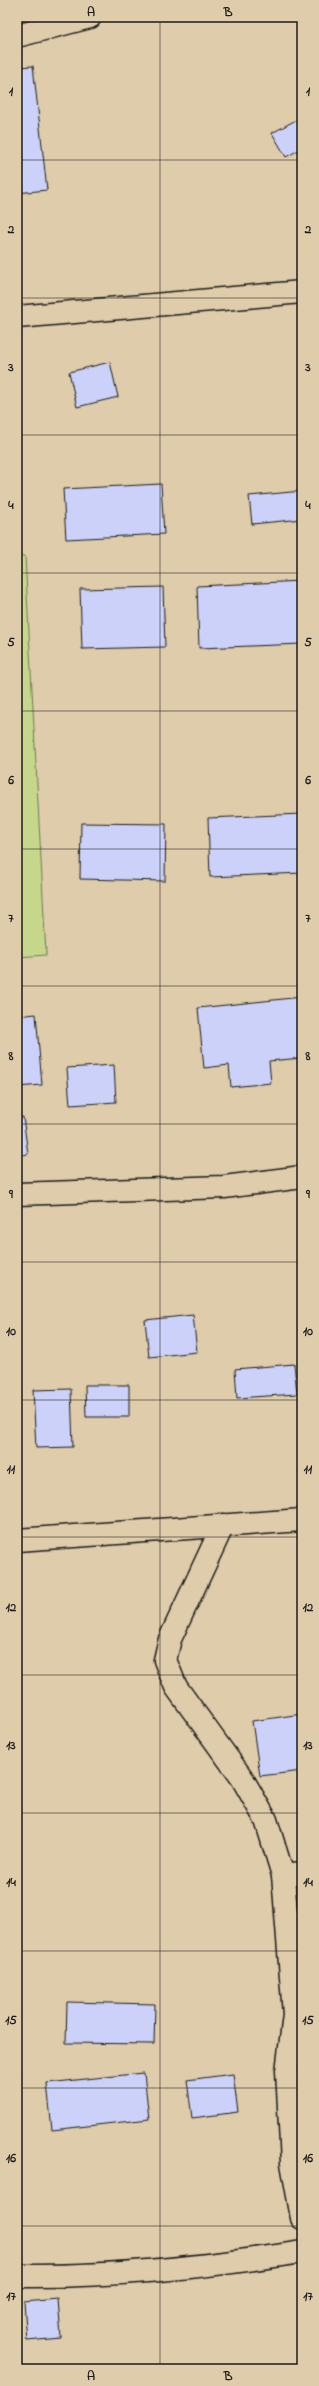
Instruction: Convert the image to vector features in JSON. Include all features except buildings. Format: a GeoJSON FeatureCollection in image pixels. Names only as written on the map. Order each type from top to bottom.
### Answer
{"type":"FeatureCollection","features":[{"type":"Feature","properties":{"kind":"street"},"geometry":{"type":"LineString","coordinates":[[17,36],[90,17]]}},
{"type":"Feature","properties":{"kind":"street"},"geometry":{"type":"LineString","coordinates":[[17,317],[302,292]]}},
{"type":"Feature","properties":{"kind":"street"},"geometry":{"type":"LineString","coordinates":[[17,1194],[224,1186],[302,1177]]}},
{"type":"Feature","properties":{"kind":"street"},"geometry":{"type":"LineString","coordinates":[[17,1540],[302,1520]]}},
{"type":"Feature","properties":{"kind":"street"},"geometry":{"type":"LineString","coordinates":[[223,1525],[170,1639],[165,1660],[176,1686],[242,1778],[266,1820],[292,1874],[294,2015],[287,2079],[292,2163],[302,2218]]}},
{"type":"Feature","properties":{"kind":"street"},"geometry":{"type":"LineString","coordinates":[[17,2276],[85,2276],[220,2264],[302,2252]]}},
{"type":"Feature","properties":{"kind":"green space"},"geometry":{"type":"Polygon","coordinates":[[[17,556],[25,556],[46,955],[17,957],[17,556]]]}}]}
